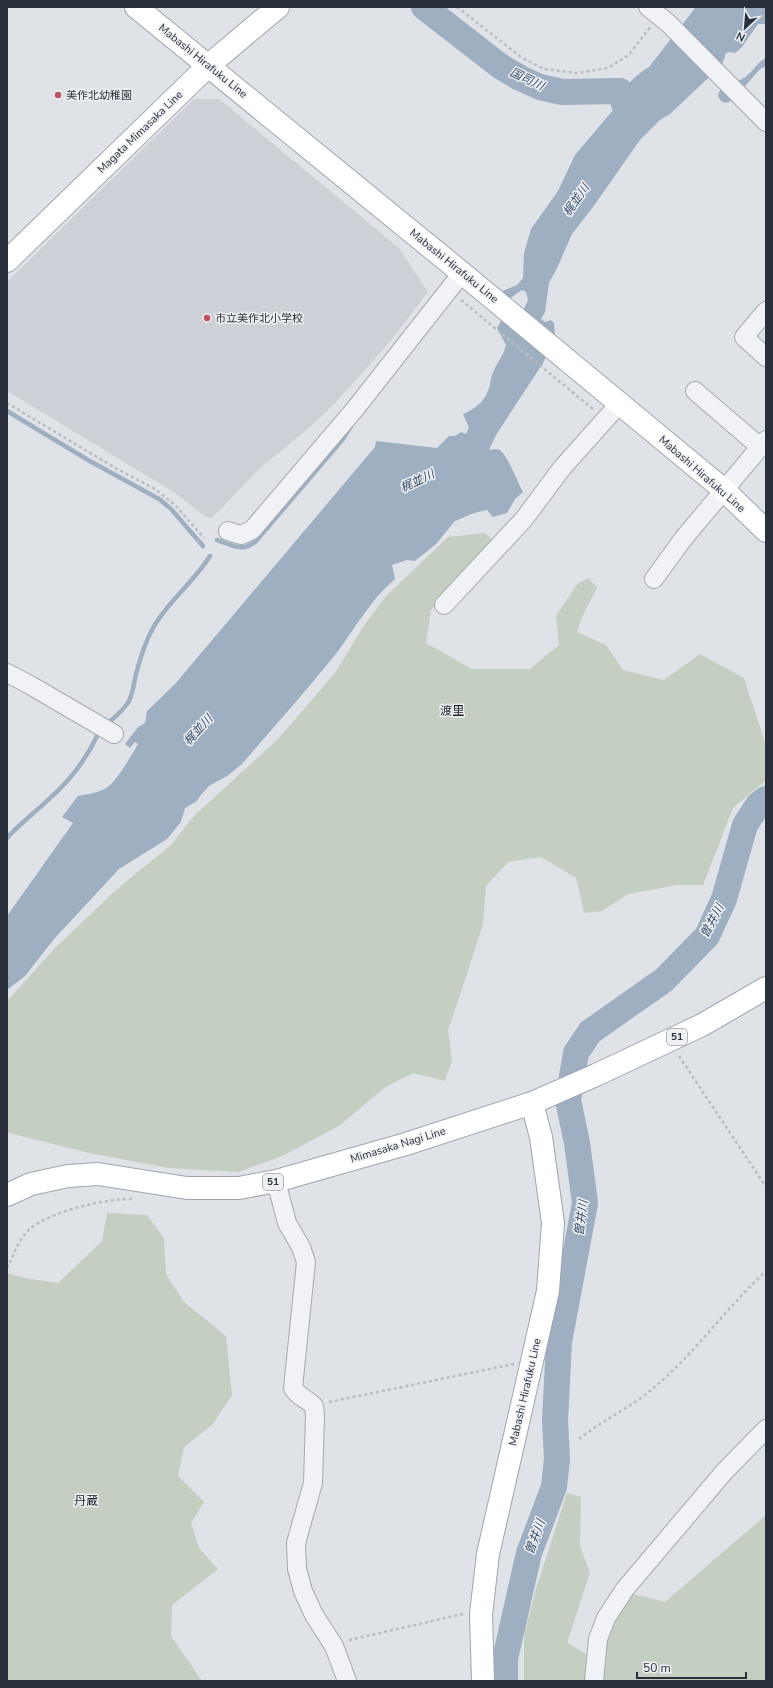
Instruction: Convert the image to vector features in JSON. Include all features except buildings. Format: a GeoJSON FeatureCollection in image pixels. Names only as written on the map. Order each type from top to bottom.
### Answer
{"type":"FeatureCollection","features":[{"type":"Feature","properties":{"kind":"main road","name":"Mabashi Hirafuku Line"},"geometry":{"type":"LineString","coordinates":[[136,7],[209,65],[617,401],[724,490],[766,531]]}},
{"type":"Feature","properties":{"kind":"main road","name":"Magata Mimasaka Line"},"geometry":{"type":"LineString","coordinates":[[7,261],[209,65],[278,7]]}},
{"type":"Feature","properties":{"kind":"main road","name":"Mimasaka Nagi Line"},"geometry":{"type":"LineString","coordinates":[[7,1195],[31,1184],[68,1176],[98,1174],[187,1188],[239,1188],[276,1182],[406,1144],[532,1103],[702,1025],[766,988]]}},
{"type":"Feature","properties":{"kind":"main road","name":"Mabashi Hirafuku Line"},"geometry":{"type":"LineString","coordinates":[[483,1681],[481,1614],[488,1554],[548,1290],[553,1222],[541,1137],[532,1103]]}},
{"type":"Feature","properties":{"kind":"street"},"geometry":{"type":"LineString","coordinates":[[659,15],[766,122]]}},
{"type":"Feature","properties":{"kind":"street"},"geometry":{"type":"LineString","coordinates":[[228,531],[241,535],[252,530],[354,409],[464,274]]}},
{"type":"Feature","properties":{"kind":"street"},"geometry":{"type":"LineString","coordinates":[[766,311],[744,337],[766,357]]}},
{"type":"Feature","properties":{"kind":"street"},"geometry":{"type":"LineString","coordinates":[[654,579],[683,539],[763,444],[695,392]]}},
{"type":"Feature","properties":{"kind":"street"},"geometry":{"type":"LineString","coordinates":[[444,605],[524,519],[562,468],[617,401]]}},
{"type":"Feature","properties":{"kind":"street"},"geometry":{"type":"LineString","coordinates":[[7,673],[114,734]]}},
{"type":"Feature","properties":{"kind":"street"},"geometry":{"type":"LineString","coordinates":[[276,1182],[287,1224],[301,1247],[306,1262],[293,1388],[297,1396],[309,1401],[314,1406],[313,1483],[296,1543],[297,1570],[303,1591],[314,1615],[334,1646],[347,1681]]}},
{"type":"Feature","properties":{"kind":"street"},"geometry":{"type":"LineString","coordinates":[[594,1681],[598,1639],[606,1618],[613,1606],[625,1589],[724,1472],[766,1429]]}},
{"type":"Feature","properties":{"kind":"path"},"geometry":{"type":"LineString","coordinates":[[457,7],[521,57],[544,68],[577,73],[608,68],[629,55],[659,15]]}},
{"type":"Feature","properties":{"kind":"path"},"geometry":{"type":"LineString","coordinates":[[460,300],[595,410]]}},
{"type":"Feature","properties":{"kind":"path"},"geometry":{"type":"LineString","coordinates":[[7,403],[155,490],[176,505],[204,538]]}},
{"type":"Feature","properties":{"kind":"path"},"geometry":{"type":"LineString","coordinates":[[671,1040],[676,1052],[766,1187]]}},
{"type":"Feature","properties":{"kind":"path"},"geometry":{"type":"LineString","coordinates":[[7,1268],[20,1241],[31,1228],[53,1215],[78,1208],[123,1199],[137,1200]]}},
{"type":"Feature","properties":{"kind":"path"},"geometry":{"type":"LineString","coordinates":[[579,1439],[638,1400],[678,1366],[747,1288],[766,1271]]}},
{"type":"Feature","properties":{"kind":"path"},"geometry":{"type":"LineString","coordinates":[[314,1406],[532,1360]]}},
{"type":"Feature","properties":{"kind":"path"},"geometry":{"type":"LineString","coordinates":[[334,1646],[344,1641],[453,1616],[468,1613],[481,1614]]}},
{"type":"Feature","properties":{"kind":"shaded area","name":"市立美作北小学校"},"geometry":{"type":"Polygon","coordinates":[[[194,99],[219,99],[399,248],[428,292],[388,344],[334,404],[310,427],[260,468],[212,518],[206,517],[172,491],[7,391],[7,282],[194,99]]]}},
{"type":"Feature","properties":{"kind":"green space"},"geometry":{"type":"Polygon","coordinates":[[[485,533],[494,541],[447,589],[431,610],[426,643],[472,669],[530,669],[559,645],[556,616],[578,583],[589,578],[597,588],[582,617],[577,632],[606,645],[623,670],[664,680],[700,654],[744,678],[766,746],[766,780],[733,808],[703,885],[678,885],[628,894],[602,911],[584,913],[576,878],[541,857],[508,862],[486,886],[483,924],[448,1030],[452,1060],[445,1081],[413,1073],[384,1088],[339,1126],[280,1157],[238,1172],[169,1168],[89,1153],[7,1132],[7,1001],[54,949],[117,889],[171,845],[194,816],[278,739],[335,673],[363,627],[386,596],[448,537],[485,533]]]}},
{"type":"Feature","properties":{"kind":"green space"},"geometry":{"type":"Polygon","coordinates":[[[107,1213],[147,1215],[164,1238],[166,1274],[184,1302],[226,1336],[232,1395],[212,1425],[184,1447],[178,1476],[204,1502],[191,1523],[199,1548],[218,1569],[172,1605],[171,1636],[202,1681],[7,1681],[7,1273],[24,1278],[58,1283],[102,1241],[107,1213]]]}},
{"type":"Feature","properties":{"kind":"green space"},"geometry":{"type":"Polygon","coordinates":[[[567,1493],[581,1497],[580,1546],[590,1573],[567,1643],[590,1656],[633,1594],[665,1602],[766,1515],[766,1681],[524,1681],[524,1635],[536,1589],[567,1493]]]}},
{"type":"Feature","properties":{"kind":"water","name":"梶並川"},"geometry":{"type":"Polygon","coordinates":[[[696,7],[764,7],[766,9],[766,24],[758,24],[742,47],[735,53],[726,53],[722,65],[670,114],[660,120],[640,140],[572,234],[549,283],[545,312],[541,319],[545,322],[551,320],[554,323],[555,336],[543,363],[496,435],[489,450],[495,449],[504,454],[523,492],[515,499],[507,513],[493,517],[487,510],[474,513],[455,521],[436,544],[415,561],[407,560],[392,565],[395,579],[378,596],[335,655],[242,764],[227,776],[209,786],[197,801],[185,808],[181,822],[167,839],[119,869],[54,939],[25,976],[7,990],[7,916],[73,823],[62,817],[78,796],[103,790],[110,785],[124,768],[138,744],[135,742],[130,748],[125,744],[138,727],[145,723],[147,711],[175,684],[375,447],[376,441],[437,448],[449,436],[455,436],[461,432],[466,434],[469,427],[463,414],[477,406],[486,395],[493,372],[505,349],[506,345],[497,328],[501,321],[523,311],[528,300],[526,292],[522,290],[509,299],[500,292],[517,285],[523,278],[524,253],[531,229],[558,191],[575,155],[614,109],[623,90],[638,75],[649,67],[696,7]]]}},
{"type":"Feature","properties":{"kind":"water"},"geometry":{"type":"Polygon","coordinates":[[[766,58],[766,66],[760,69],[733,100],[726,103],[721,101],[718,96],[721,89],[745,77],[766,58]]]}},
{"type":"Feature","properties":{"kind":"waterway","name":"国司川"},"geometry":{"type":"LineString","coordinates":[[424,7],[500,66],[520,78],[540,87],[562,92],[620,91],[629,120]]}},
{"type":"Feature","properties":{"kind":"waterway"},"geometry":{"type":"LineString","coordinates":[[7,411],[88,460],[159,499],[171,509],[203,546]]}},
{"type":"Feature","properties":{"kind":"waterway"},"geometry":{"type":"LineString","coordinates":[[217,540],[237,547],[246,547],[256,541],[343,439],[351,426]]}},
{"type":"Feature","properties":{"kind":"waterway"},"geometry":{"type":"LineString","coordinates":[[108,723],[129,701],[141,657],[153,628],[159,618],[210,556]]}},
{"type":"Feature","properties":{"kind":"waterway"},"geometry":{"type":"LineString","coordinates":[[7,838],[72,776],[89,751],[99,732]]}},
{"type":"Feature","properties":{"kind":"waterway","name":"曽井川"},"geometry":{"type":"LineString","coordinates":[[505,1681],[505,1659],[529,1553],[554,1487],[557,1459],[555,1421],[559,1342],[585,1203],[577,1143],[568,1100],[576,1053],[590,1032],[664,980],[707,936],[724,899],[745,825],[758,805],[766,799]]}},
{"type":"Feature","properties":{"kind":"place","name":"美作北幼稚園"},"geometry":{"type":"Point","coordinates":[58,95]}},
{"type":"Feature","properties":{"kind":"place","name":"市立美作北小学校"},"geometry":{"type":"Point","coordinates":[207,318]}},
{"type":"Feature","properties":{"kind":"district","name":"渡里"},"geometry":{"type":"Point","coordinates":[452,711]}},
{"type":"Feature","properties":{"kind":"district","name":"丹蔵"},"geometry":{"type":"Point","coordinates":[86,1501]}}]}
